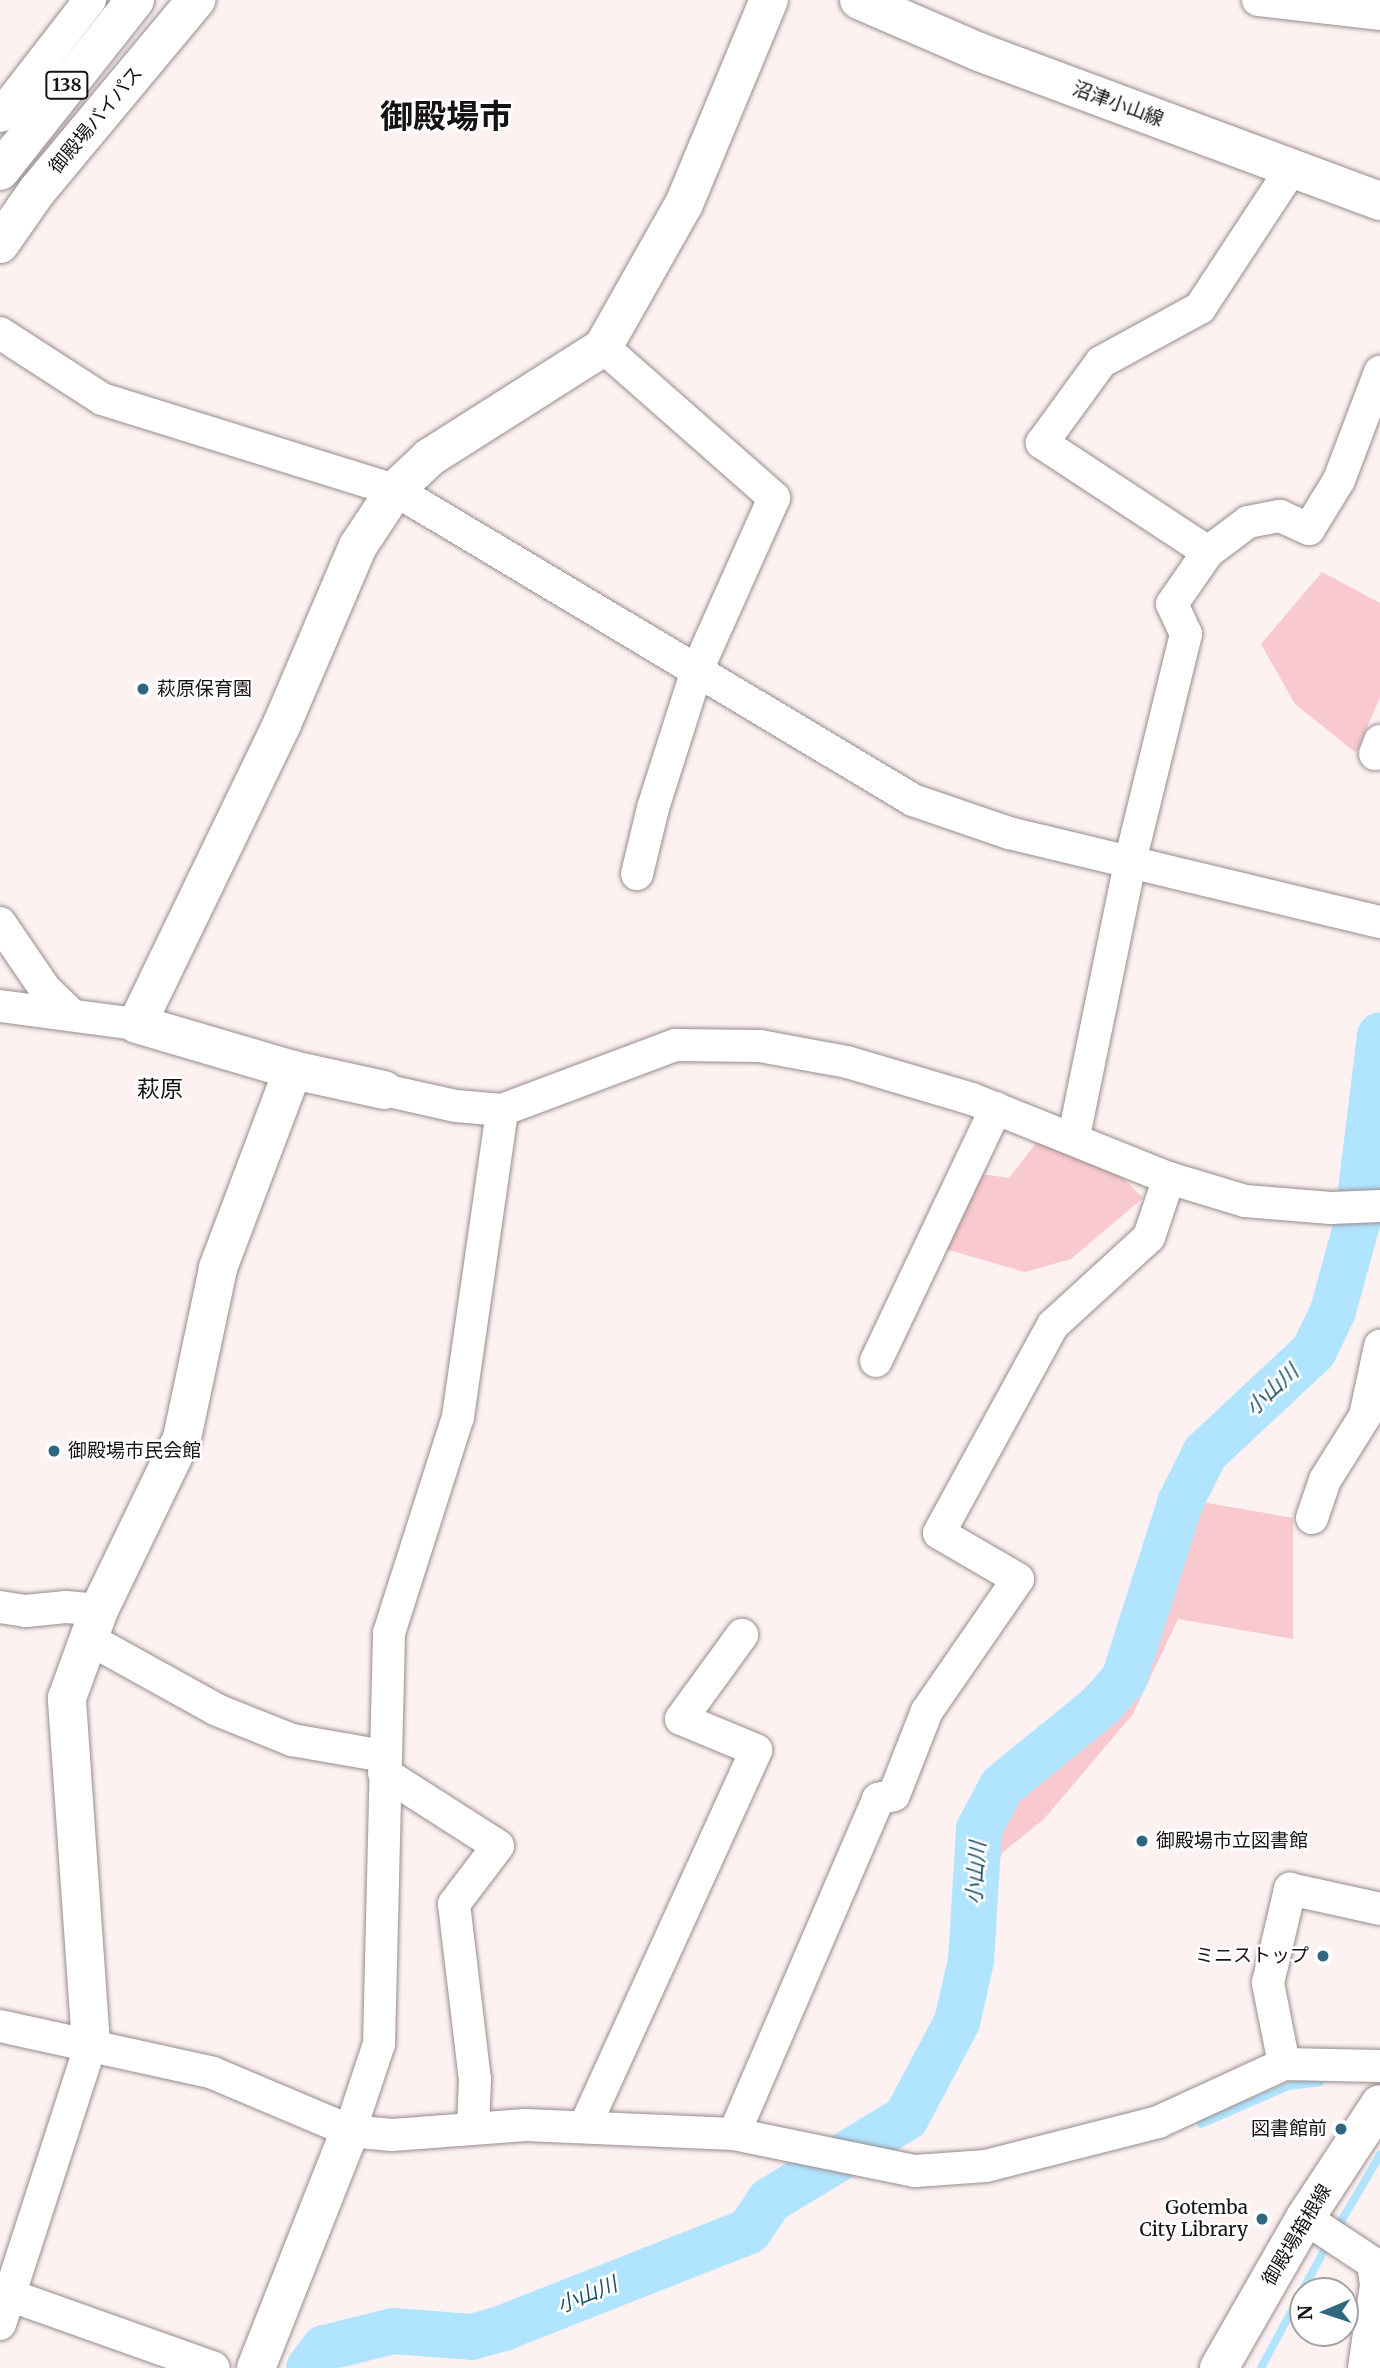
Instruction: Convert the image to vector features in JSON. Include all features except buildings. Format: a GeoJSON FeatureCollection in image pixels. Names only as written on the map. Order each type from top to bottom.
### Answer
{"type":"FeatureCollection","features":[{"type":"Feature","properties":{"kind":"main road","name":"138"},"geometry":{"type":"LineString","coordinates":[[0,170],[135,0]]}},
{"type":"Feature","properties":{"kind":"main road","name":"御殿場バイパス"},"geometry":{"type":"LineString","coordinates":[[0,244],[37,191],[196,0]]}},
{"type":"Feature","properties":{"kind":"main road"},"geometry":{"type":"LineString","coordinates":[[384,1090],[293,1070],[137,1024],[282,724],[358,546],[395,490],[430,457],[603,347],[684,204],[769,0]]}},
{"type":"Feature","properties":{"kind":"main road","name":"沼津小山線"},"geometry":{"type":"LineString","coordinates":[[859,0],[979,52],[1380,201]]}},
{"type":"Feature","properties":{"kind":"main road"},"geometry":{"type":"LineString","coordinates":[[91,2044],[67,1698],[94,1625],[182,1437],[218,1268],[293,1070]]}},
{"type":"Feature","properties":{"kind":"main road","name":"御殿場箱根線"},"geometry":{"type":"LineString","coordinates":[[1219,2368],[1305,2218],[1380,2104]]}},
{"type":"Feature","properties":{"kind":"main road"},"geometry":{"type":"LineString","coordinates":[[256,2368],[350,2131]]}},
{"type":"Feature","properties":{"kind":"street"},"geometry":{"type":"LineString","coordinates":[[0,116],[90,0]]}},
{"type":"Feature","properties":{"kind":"street"},"geometry":{"type":"LineString","coordinates":[[1258,0],[1380,14]]}},
{"type":"Feature","properties":{"kind":"street"},"geometry":{"type":"LineString","coordinates":[[1208,552],[1042,443],[1101,362],[1200,308],[1292,168]]}},
{"type":"Feature","properties":{"kind":"street"},"geometry":{"type":"LineString","coordinates":[[0,333],[102,399],[395,490],[913,800],[1009,833],[1375,920]]}},
{"type":"Feature","properties":{"kind":"street"},"geometry":{"type":"LineString","coordinates":[[603,347],[774,498],[697,670],[653,808],[637,874]]}},
{"type":"Feature","properties":{"kind":"street"},"geometry":{"type":"LineString","coordinates":[[1074,1136],[1129,862],[1186,634],[1172,604],[1208,552],[1248,522],[1280,516],[1309,528],[1339,480],[1380,372]]}},
{"type":"Feature","properties":{"kind":"street"},"geometry":{"type":"LineString","coordinates":[[0,923],[46,989],[71,1014]]}},
{"type":"Feature","properties":{"kind":"street"},"geometry":{"type":"LineString","coordinates":[[0,1006],[137,1024]]}},
{"type":"Feature","properties":{"kind":"street"},"geometry":{"type":"LineString","coordinates":[[384,1090],[456,1106],[502,1110],[675,1045],[760,1046],[848,1062],[996,1108],[1074,1136],[1169,1178],[1245,1201],[1331,1208],[1380,1206]]}},
{"type":"Feature","properties":{"kind":"street"},"geometry":{"type":"LineString","coordinates":[[876,1361],[996,1108]]}},
{"type":"Feature","properties":{"kind":"street"},"geometry":{"type":"LineString","coordinates":[[350,2131],[379,2044],[389,1633],[458,1418],[502,1110]]}},
{"type":"Feature","properties":{"kind":"street"},"geometry":{"type":"LineString","coordinates":[[734,2134],[878,1799],[894,1795],[927,1711],[1018,1579],[939,1533],[1053,1325],[1149,1237],[1169,1178]]}},
{"type":"Feature","properties":{"kind":"street"},"geometry":{"type":"LineString","coordinates":[[1312,1518],[1325,1480],[1365,1416],[1380,1346]]}},
{"type":"Feature","properties":{"kind":"street"},"geometry":{"type":"LineString","coordinates":[[0,1606],[26,1611],[66,1607],[217,1710],[292,1741],[384,1765],[498,1846],[454,1903],[475,2079],[473,2126]]}},
{"type":"Feature","properties":{"kind":"street"},"geometry":{"type":"LineString","coordinates":[[585,2126],[756,1750],[681,1719],[742,1635]]}},
{"type":"Feature","properties":{"kind":"street"},"geometry":{"type":"LineString","coordinates":[[1283,2064],[1268,1983],[1290,1889],[1380,1909]]}},
{"type":"Feature","properties":{"kind":"street"},"geometry":{"type":"LineString","coordinates":[[0,2026],[213,2073],[350,2131],[392,2135],[473,2126],[585,2126],[734,2134],[915,2171],[986,2166],[1158,2122],[1283,2064],[1380,2066]]}},
{"type":"Feature","properties":{"kind":"street"},"geometry":{"type":"LineString","coordinates":[[91,2044],[6,2310],[215,2368]]}},
{"type":"Feature","properties":{"kind":"street"},"geometry":{"type":"LineString","coordinates":[[1305,2218],[1373,2263],[1378,2284],[1364,2368]]}},
{"type":"Feature","properties":{"kind":"shaded area"},"geometry":{"type":"Polygon","coordinates":[[[1322,572],[1380,603],[1380,697],[1356,753],[1295,704],[1261,644],[1322,572]]]}},
{"type":"Feature","properties":{"kind":"shaded area"},"geometry":{"type":"Polygon","coordinates":[[[1040,1138],[1124,1179],[1143,1198],[1071,1259],[1025,1272],[938,1247],[974,1173],[1009,1178],[1040,1138]]]}},
{"type":"Feature","properties":{"kind":"shaded area"},"geometry":{"type":"Polygon","coordinates":[[[1170,1485],[1208,1503],[1293,1518],[1293,1639],[1178,1619],[1133,1714],[1044,1819],[1002,1853],[940,2025],[960,1888],[984,1787],[1120,1667],[1170,1485]]]}},
{"type":"Feature","properties":{"kind":"waterway","name":"小山川"},"geometry":{"type":"LineString","coordinates":[[309,2368],[324,2348],[393,2331],[472,2337],[503,2328],[749,2231],[770,2200],[906,2118],[957,2022],[971,1961],[979,1829],[1002,1786],[1100,1706],[1124,1679],[1180,1503],[1205,1453],[1314,1351],[1333,1311],[1357,1223],[1380,1035]]}},
{"type":"Feature","properties":{"kind":"waterway"},"geometry":{"type":"LineString","coordinates":[[1201,2124],[1289,2086],[1320,2082]]}},
{"type":"Feature","properties":{"kind":"waterway"},"geometry":{"type":"LineString","coordinates":[[1336,2230],[1380,2155]]}},
{"type":"Feature","properties":{"kind":"waterway"},"geometry":{"type":"LineString","coordinates":[[1261,2368],[1329,2241]]}},
{"type":"Feature","properties":{"kind":"place","name":"萩原保育園"},"geometry":{"type":"Point","coordinates":[143,689]}},
{"type":"Feature","properties":{"kind":"place","name":"御殿場市民会館"},"geometry":{"type":"Point","coordinates":[54,1451]}},
{"type":"Feature","properties":{"kind":"place","name":"御殿場市立図書館"},"geometry":{"type":"Point","coordinates":[1142,1841]}},
{"type":"Feature","properties":{"kind":"place","name":"ミニストップ"},"geometry":{"type":"Point","coordinates":[1323,1956]}},
{"type":"Feature","properties":{"kind":"place","name":"図書館前"},"geometry":{"type":"Point","coordinates":[1341,2129]}},
{"type":"Feature","properties":{"kind":"place","name":"Gotemba City Library"},"geometry":{"type":"Point","coordinates":[1262,2219]}},
{"type":"Feature","properties":{"kind":"district","name":"御殿場市"},"geometry":{"type":"Point","coordinates":[446,117]}},
{"type":"Feature","properties":{"kind":"district","name":"萩原"},"geometry":{"type":"Point","coordinates":[160,1089]}}]}
